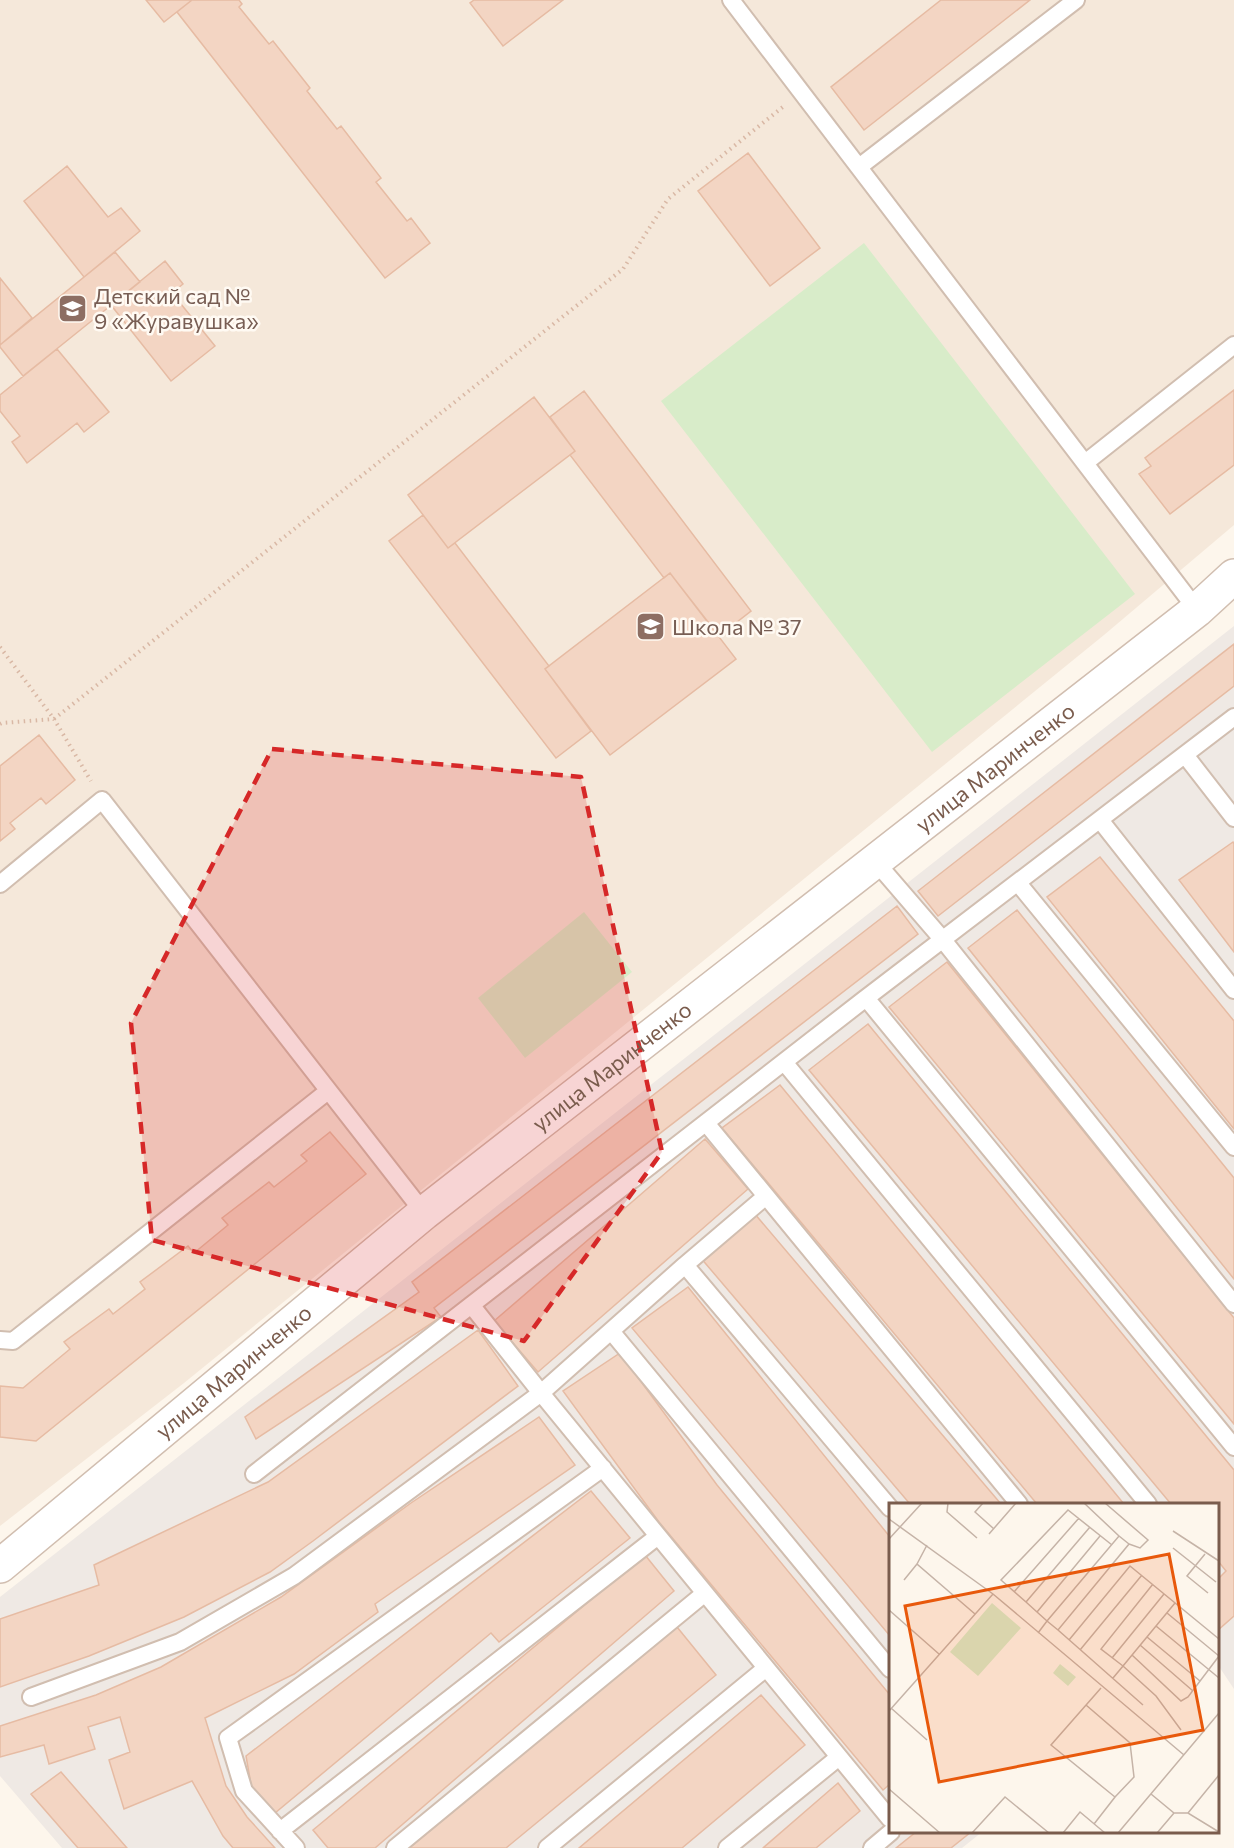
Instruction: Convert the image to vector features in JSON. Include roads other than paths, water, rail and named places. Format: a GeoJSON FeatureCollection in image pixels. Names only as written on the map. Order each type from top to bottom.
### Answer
{"type":"FeatureCollection","features":[{"type":"Feature","properties":{"kind":"street","name":"улица Маринченко"},"geometry":{"type":"LineString","coordinates":[[0,1566],[424,1214],[1197,610],[1234,576]]}},
{"type":"Feature","properties":{"kind":"lane"},"geometry":{"type":"LineString","coordinates":[[731,0],[1197,610]]}},
{"type":"Feature","properties":{"kind":"lane"},"geometry":{"type":"LineString","coordinates":[[859,167],[1076,0]]}},
{"type":"Feature","properties":{"kind":"lane"},"geometry":{"type":"LineString","coordinates":[[1085,463],[1234,345]]}},
{"type":"Feature","properties":{"kind":"lane"},"geometry":{"type":"LineString","coordinates":[[254,1474],[866,998],[1234,717]]}},
{"type":"Feature","properties":{"kind":"lane"},"geometry":{"type":"LineString","coordinates":[[1185,755],[1234,818]]}},
{"type":"Feature","properties":{"kind":"lane"},"geometry":{"type":"LineString","coordinates":[[0,884],[102,800],[424,1214]]}},
{"type":"Feature","properties":{"kind":"lane"},"geometry":{"type":"LineString","coordinates":[[1100,820],[1234,990]]}},
{"type":"Feature","properties":{"kind":"lane"},"geometry":{"type":"LineString","coordinates":[[875,861],[943,940],[1234,1304]]}},
{"type":"Feature","properties":{"kind":"lane"},"geometry":{"type":"LineString","coordinates":[[1018,883],[1234,1148]]}},
{"type":"Feature","properties":{"kind":"lane"},"geometry":{"type":"LineString","coordinates":[[866,998],[1234,1447]]}},
{"type":"Feature","properties":{"kind":"lane"},"geometry":{"type":"LineString","coordinates":[[784,1062],[1147,1503]]}},
{"type":"Feature","properties":{"kind":"lane"},"geometry":{"type":"LineString","coordinates":[[0,1340],[13,1341],[328,1091]]}},
{"type":"Feature","properties":{"kind":"lane"},"geometry":{"type":"LineString","coordinates":[[706,1123],[1017,1503]]}},
{"type":"Feature","properties":{"kind":"lane"},"geometry":{"type":"LineString","coordinates":[[31,1697],[180,1642],[294,1576],[541,1393],[766,1196]]}},
{"type":"Feature","properties":{"kind":"lane"},"geometry":{"type":"LineString","coordinates":[[685,1265],[889,1506]]}},
{"type":"Feature","properties":{"kind":"lane"},"geometry":{"type":"LineString","coordinates":[[472,1306],[889,1817]]}},
{"type":"Feature","properties":{"kind":"lane"},"geometry":{"type":"LineString","coordinates":[[611,1331],[889,1667]]}},
{"type":"Feature","properties":{"kind":"lane"},"geometry":{"type":"LineString","coordinates":[[296,1848],[244,1791],[228,1738],[603,1468]]}},
{"type":"Feature","properties":{"kind":"lane"},"geometry":{"type":"LineString","coordinates":[[280,1831],[658,1536]]}},
{"type":"Feature","properties":{"kind":"lane"},"geometry":{"type":"LineString","coordinates":[[395,1848],[705,1593]]}},
{"type":"Feature","properties":{"kind":"lane"},"geometry":{"type":"LineString","coordinates":[[548,1848],[766,1668]]}},
{"type":"Feature","properties":{"kind":"lane"},"geometry":{"type":"LineString","coordinates":[[727,1848],[839,1757]]}},
{"type":"Feature","properties":{"kind":"lane"},"geometry":{"type":"LineString","coordinates":[[872,1848],[890,1833]]}},
{"type":"Feature","properties":{"kind":"place","name":"Детский сад № 9 «Журавушка»"},"geometry":{"type":"Point","coordinates":[73,309]}},
{"type":"Feature","properties":{"kind":"place","name":"Школа № 37"},"geometry":{"type":"Point","coordinates":[651,627]}}]}
